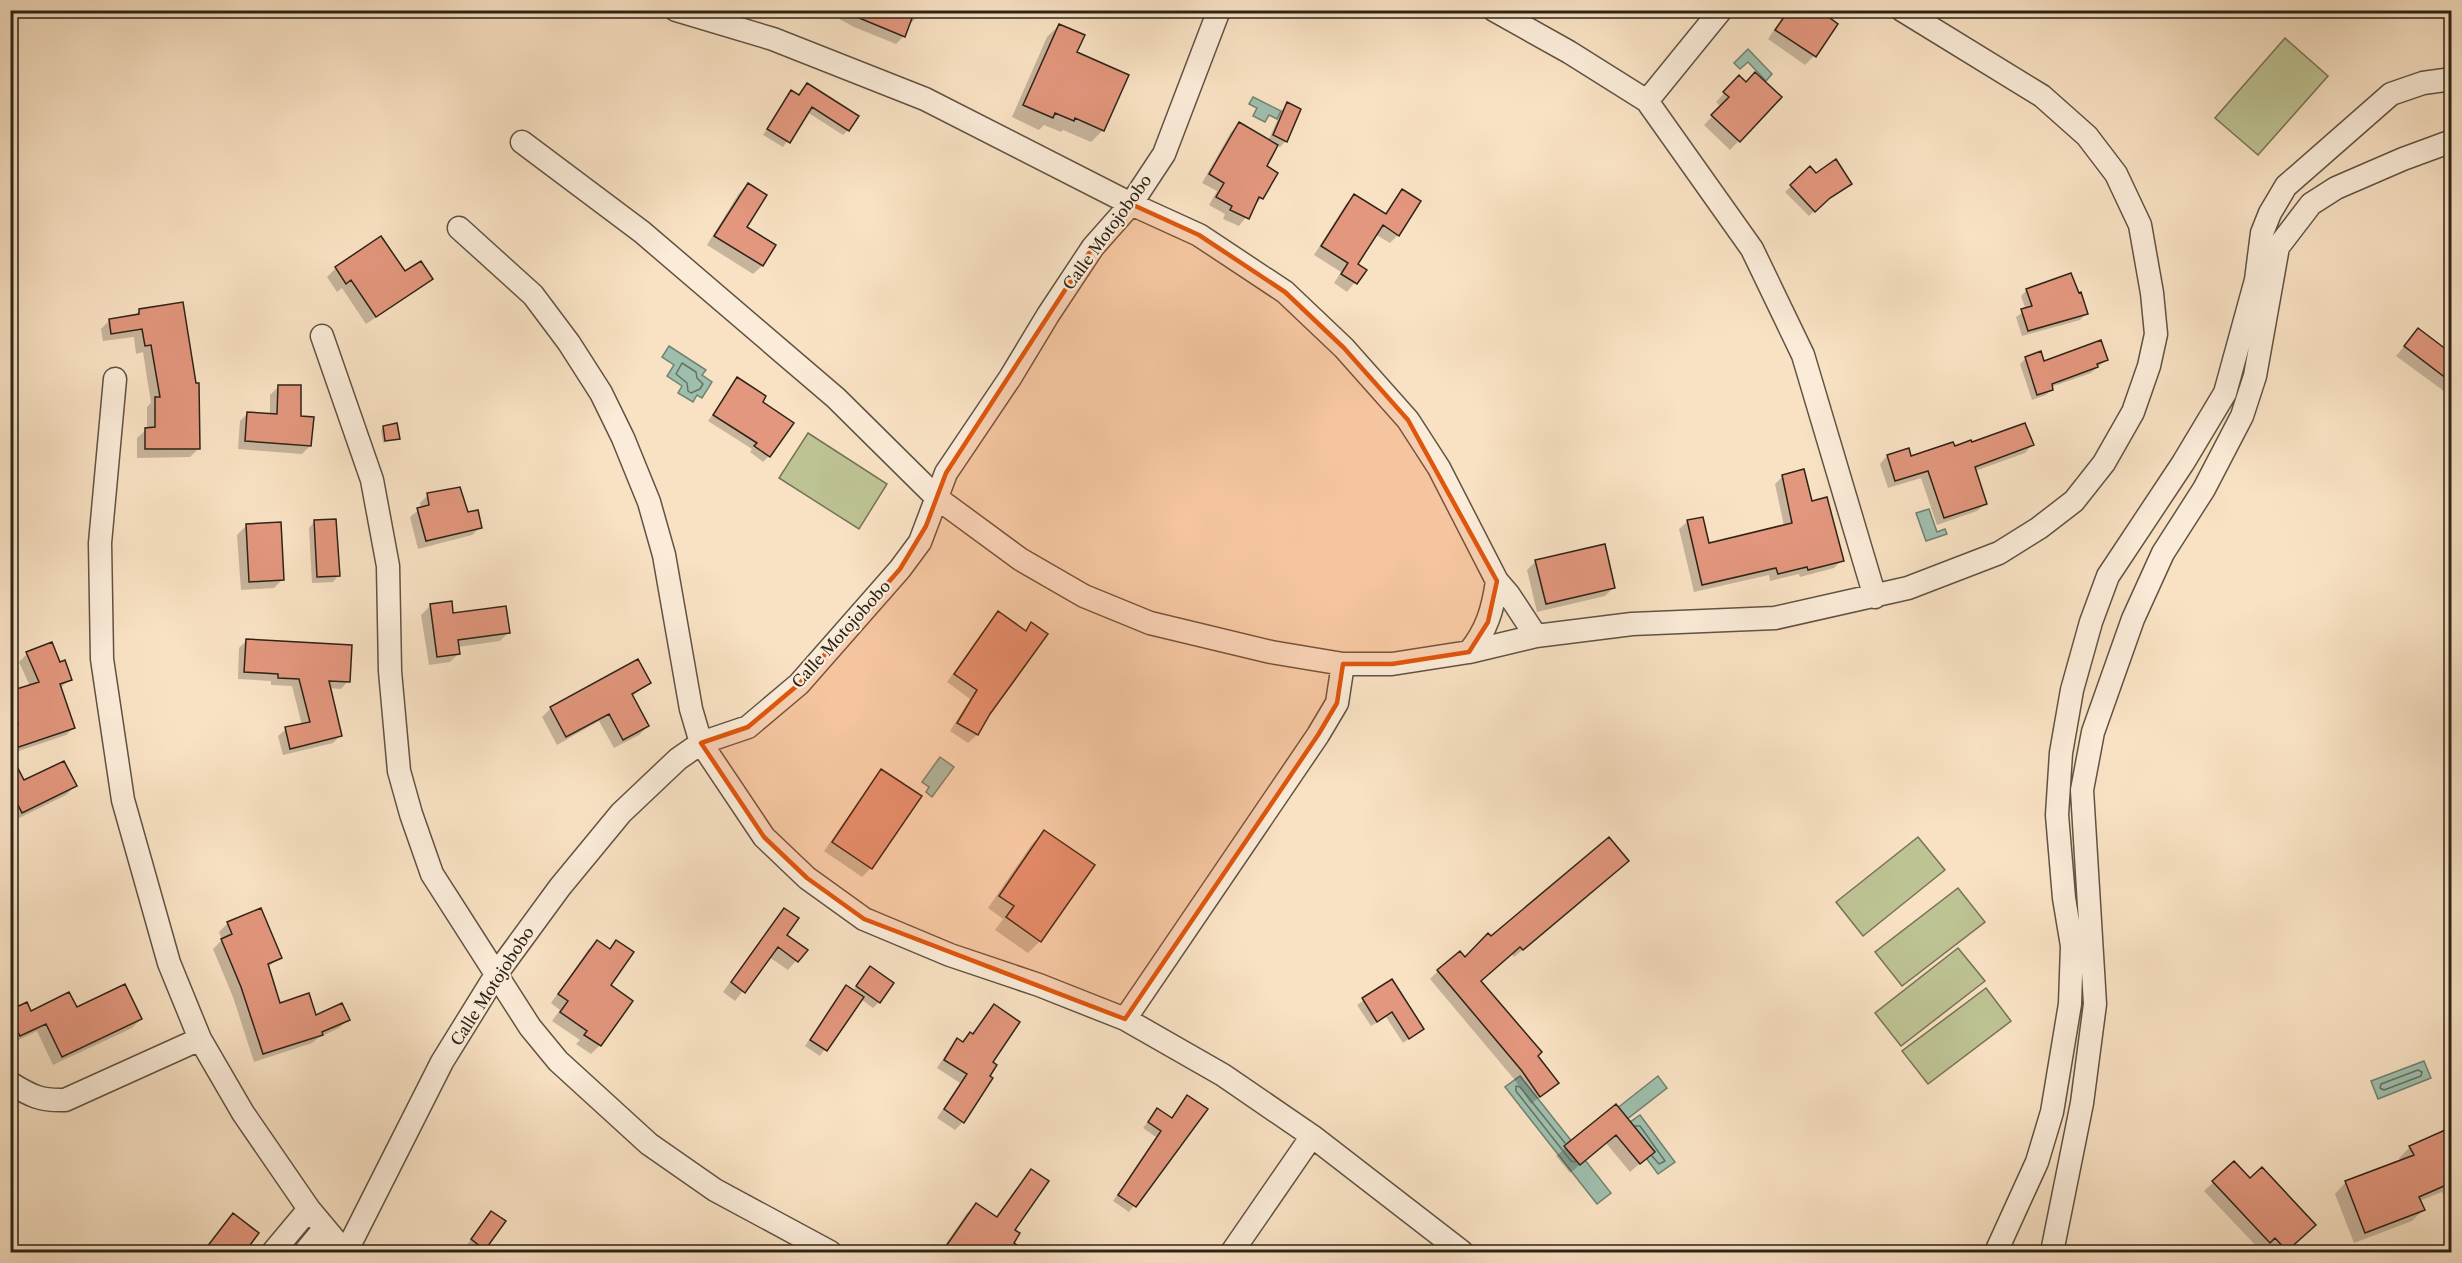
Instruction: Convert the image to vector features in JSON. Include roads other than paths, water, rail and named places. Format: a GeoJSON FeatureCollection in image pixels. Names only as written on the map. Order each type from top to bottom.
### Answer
{"type":"FeatureCollection","features":[{"type":"Feature","properties":{"kind":"street"},"geometry":{"type":"LineString","coordinates":[[676,10],[773,39],[925,99],[1131,204],[1199,235],[1285,292],[1344,348],[1408,420],[1443,477],[1497,581],[1522,613],[1536,636]]}},
{"type":"Feature","properties":{"kind":"street","name":"Calle Motojobobo"},"geometry":{"type":"LineString","coordinates":[[345,1252],[442,1062],[497,973],[560,887],[621,813],[678,759],[701,744],[748,728],[799,684],[920,542],[946,473],[1010,378],[1093,247],[1131,204],[1164,154],[1219,10]]}},
{"type":"Feature","properties":{"kind":"street"},"geometry":{"type":"LineString","coordinates":[[1494,10],[1569,52],[1647,101],[1752,249],[1803,355],[1875,597]]}},
{"type":"Feature","properties":{"kind":"street"},"geometry":{"type":"LineString","coordinates":[[1647,101],[1720,10]]}},
{"type":"Feature","properties":{"kind":"street"},"geometry":{"type":"LineString","coordinates":[[522,142],[642,232],[836,398],[937,498],[1020,559],[1084,596],[1150,623],[1271,652],[1343,664],[1392,664],[1469,652],[1536,636],[1632,624],[1775,618],[1908,588],[1999,553],[2039,528],[2074,501],[2104,463],[2133,412],[2149,366],[2156,334],[2152,293],[2140,225],[2116,174],[2087,136],[2042,96],[1902,10]]}},
{"type":"Feature","properties":{"kind":"street"},"geometry":{"type":"LineString","coordinates":[[1996,1252],[2037,1162],[2052,1112],[2070,1004],[2072,946],[2064,898],[2058,826],[2061,753],[2072,690],[2091,622],[2108,576],[2183,464],[2225,393],[2256,280],[2262,233],[2270,213],[2286,186],[2391,94],[2423,83],[2451,79]]}},
{"type":"Feature","properties":{"kind":"street"},"geometry":{"type":"LineString","coordinates":[[2052,1252],[2082,1102],[2095,1004],[2082,790],[2093,732],[2125,642],[2146,586],[2163,553],[2204,489],[2242,416],[2255,376],[2278,247],[2311,204],[2336,188],[2451,141]]}},
{"type":"Feature","properties":{"kind":"street"},"geometry":{"type":"LineString","coordinates":[[459,228],[533,295],[595,383],[623,438],[649,502],[664,555],[691,709],[701,744],[764,837],[807,878],[864,919],[950,955],[1039,985],[1125,1019],[1223,1075],[1312,1136],[1462,1252]]}},
{"type":"Feature","properties":{"kind":"street"},"geometry":{"type":"LineString","coordinates":[[322,336],[372,480],[387,566],[390,671],[399,771],[432,874],[530,1027],[558,1061],[649,1144],[715,1190],[830,1252]]}},
{"type":"Feature","properties":{"kind":"street"},"geometry":{"type":"LineString","coordinates":[[115,379],[100,543],[102,659],[123,800],[168,963],[200,1039],[243,1113],[309,1209],[345,1252]]}},
{"type":"Feature","properties":{"kind":"street"},"geometry":{"type":"LineString","coordinates":[[1469,652],[1482,635],[1494,607],[1497,581]]}},
{"type":"Feature","properties":{"kind":"street"},"geometry":{"type":"LineString","coordinates":[[1125,1019],[1318,735],[1337,703],[1343,664]]}},
{"type":"Feature","properties":{"kind":"street"},"geometry":{"type":"LineString","coordinates":[[10,1083],[28,1095],[45,1101],[65,1100],[200,1039]]}},
{"type":"Feature","properties":{"kind":"street"},"geometry":{"type":"LineString","coordinates":[[1232,1252],[1312,1136]]}},
{"type":"Feature","properties":{"kind":"street"},"geometry":{"type":"LineString","coordinates":[[273,1252],[309,1209]]}},
{"type":"Feature","properties":{"kind":"street"},"geometry":{"type":"LineString","coordinates":[[305,1252],[324,1229]]}},
{"type":"Feature","properties":{"kind":"water"},"geometry":{"type":"Polygon","coordinates":[[[1748,49],[1772,74],[1766,81],[1748,62],[1740,69],[1734,63],[1748,49]]]}},
{"type":"Feature","properties":{"kind":"water"},"geometry":{"type":"Polygon","coordinates":[[[1253,97],[1281,111],[1277,119],[1269,115],[1265,122],[1253,116],[1257,108],[1249,104],[1253,97]]]}},
{"type":"Feature","properties":{"kind":"water"},"geometry":{"type":"Polygon","coordinates":[[[669,346],[706,370],[702,375],[712,382],[702,398],[697,395],[693,402],[678,393],[682,386],[667,376],[674,365],[662,357],[669,346]]]}},
{"type":"Feature","properties":{"kind":"water"},"geometry":{"type":"Polygon","coordinates":[[[1929,509],[1937,532],[1945,529],[1947,534],[1926,541],[1916,513],[1929,509]]]}},
{"type":"Feature","properties":{"kind":"water"},"geometry":{"type":"Polygon","coordinates":[[[940,757],[954,767],[932,797],[926,792],[929,787],[922,782],[940,757]]]}},
{"type":"Feature","properties":{"kind":"water"},"geometry":{"type":"Polygon","coordinates":[[[2424,1061],[2431,1078],[2378,1099],[2371,1081],[2424,1061]]]}},
{"type":"Feature","properties":{"kind":"water"},"geometry":{"type":"Polygon","coordinates":[[[1520,1076],[1573,1143],[1658,1076],[1667,1088],[1581,1155],[1611,1193],[1597,1204],[1505,1087],[1520,1076]]]}},
{"type":"Feature","properties":{"kind":"water"},"geometry":{"type":"Polygon","coordinates":[[[1640,1115],[1675,1162],[1658,1174],[1623,1127],[1640,1115]]]}}]}
